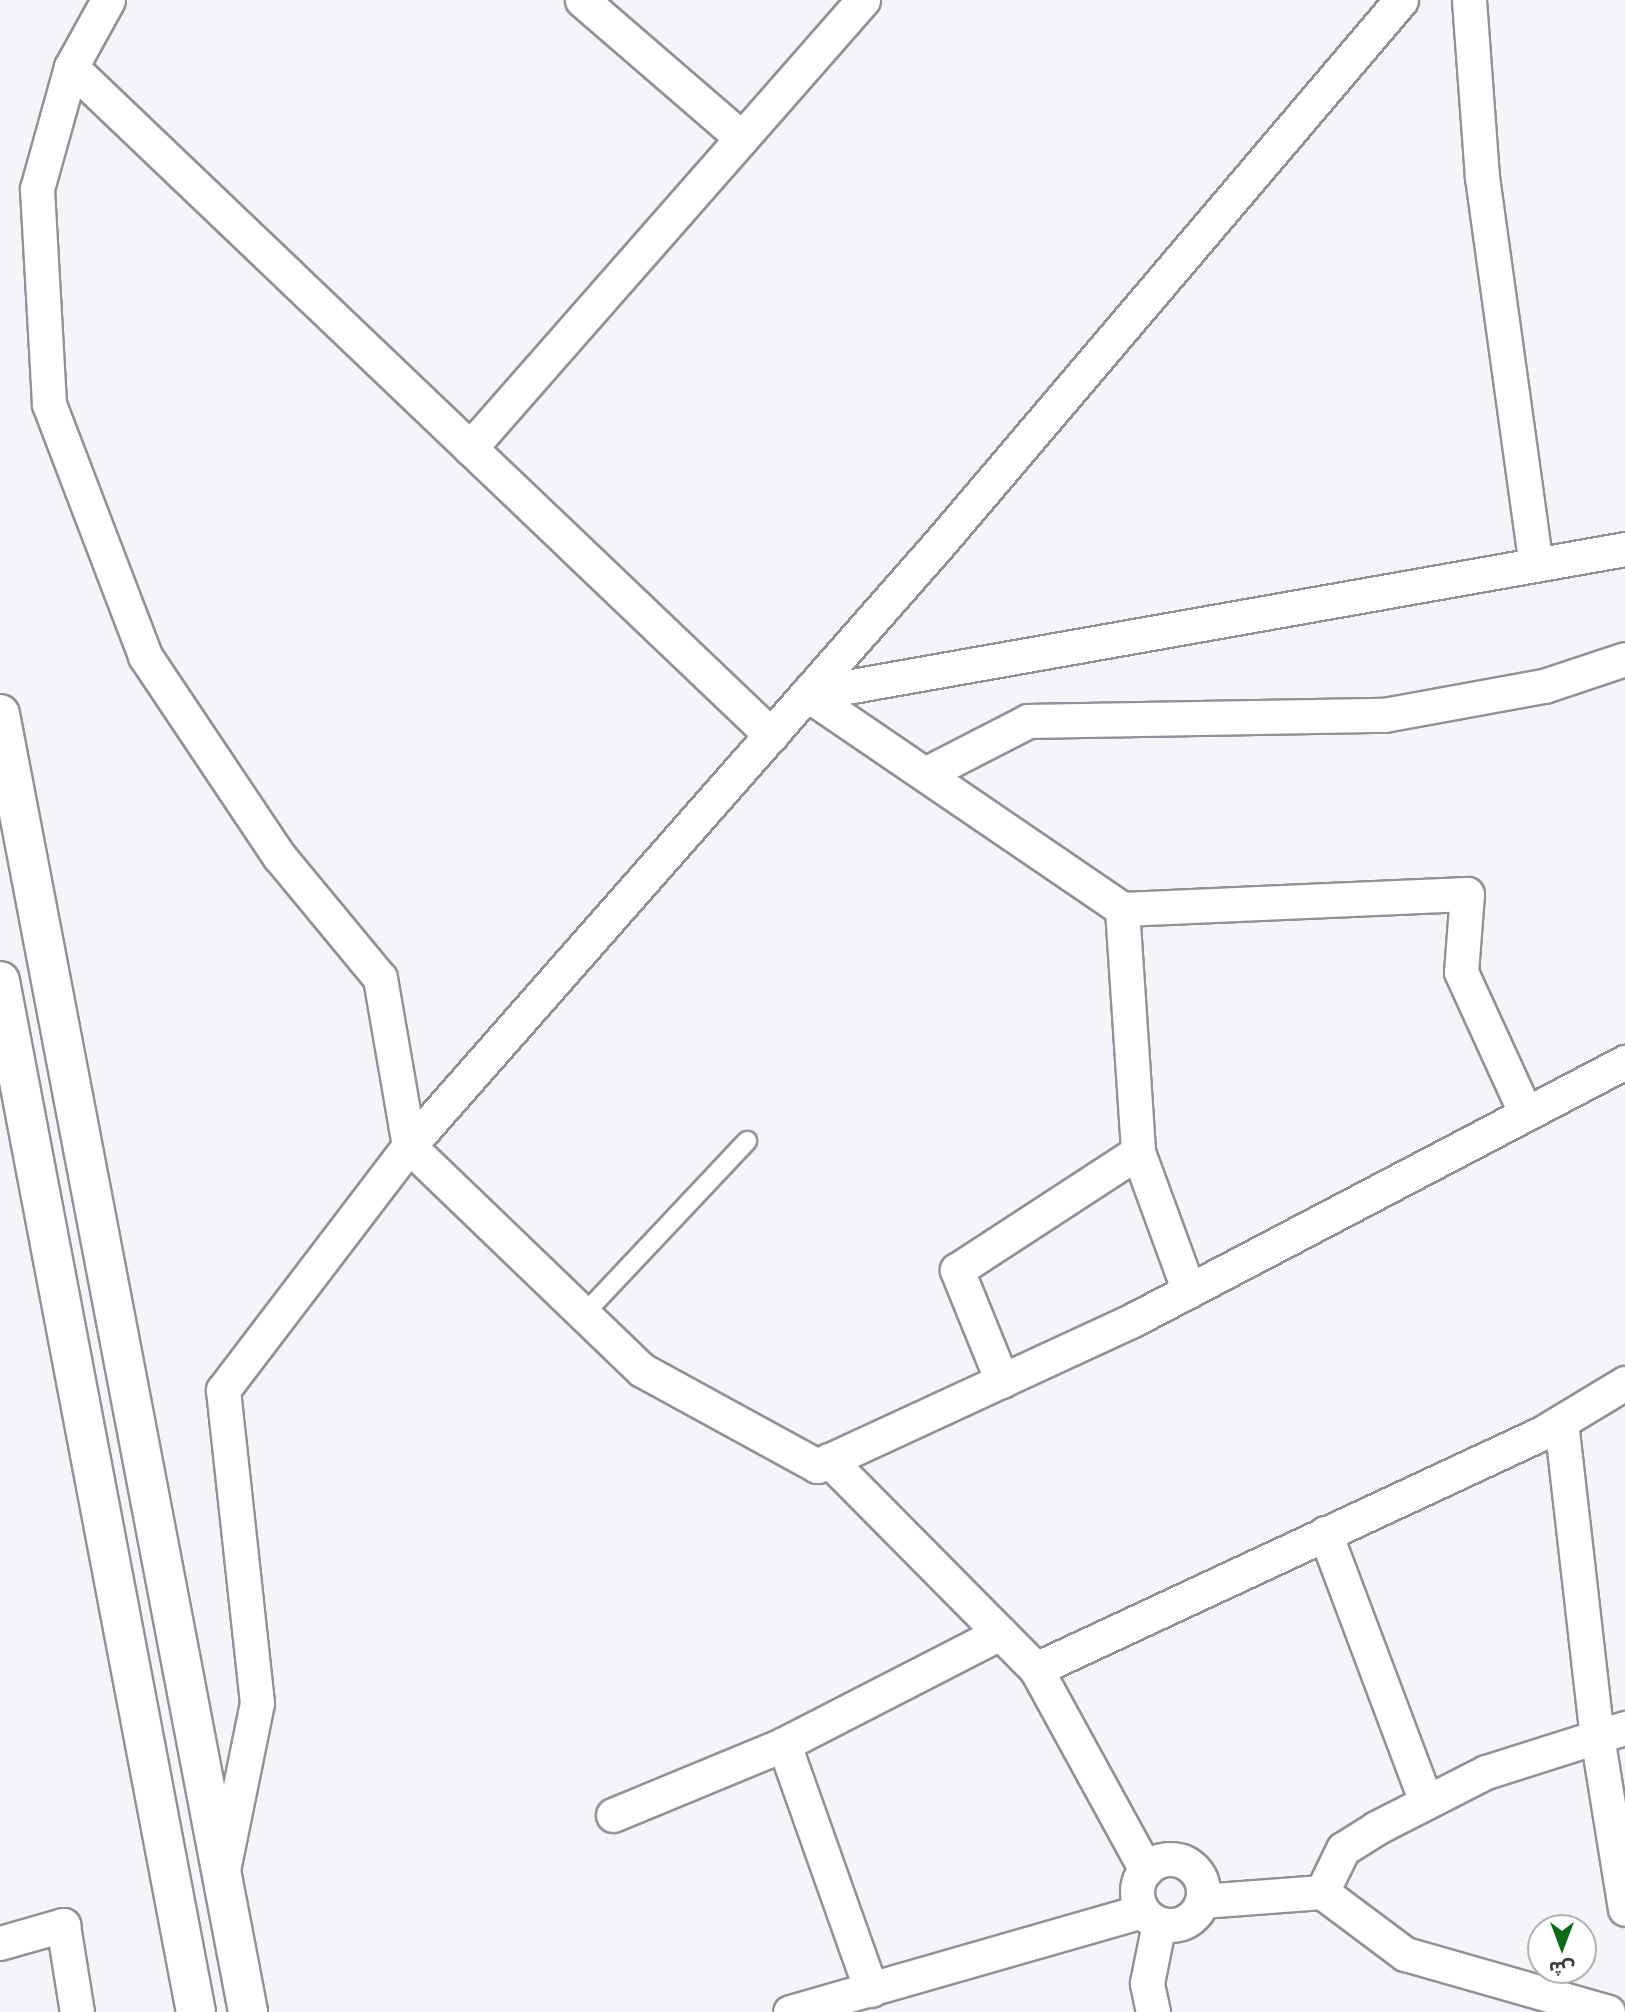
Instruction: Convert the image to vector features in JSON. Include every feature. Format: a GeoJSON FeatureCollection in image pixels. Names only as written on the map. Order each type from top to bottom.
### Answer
{"type":"FeatureCollection","features":[{"type":"Feature","properties":{"kind":"street"},"geometry":{"type":"LineString","coordinates":[[108,0],[71,67],[37,189],[48,404],[145,656],[279,856],[380,978],[410,1146],[642,1370],[817,1466],[1189,1291],[1625,1062]]}},
{"type":"Feature","properties":{"kind":"street"},"geometry":{"type":"LineString","coordinates":[[582,0],[742,138]]}},
{"type":"Feature","properties":{"kind":"street"},"geometry":{"type":"LineString","coordinates":[[470,448],[863,0]]}},
{"type":"Feature","properties":{"kind":"street"},"geometry":{"type":"LineString","coordinates":[[222,1876],[257,1703],[223,1390],[410,1146],[807,694],[1401,0]]}},
{"type":"Feature","properties":{"kind":"street"},"geometry":{"type":"LineString","coordinates":[[1469,0],[1482,177],[1536,564]]}},
{"type":"Feature","properties":{"kind":"street"},"geometry":{"type":"LineString","coordinates":[[71,67],[771,735]]}},
{"type":"Feature","properties":{"kind":"street"},"geometry":{"type":"LineString","coordinates":[[807,694],[1625,549]]}},
{"type":"Feature","properties":{"kind":"street"},"geometry":{"type":"LineString","coordinates":[[925,774],[1028,721],[1384,715],[1544,686],[1625,659]]}},
{"type":"Feature","properties":{"kind":"street"},"geometry":{"type":"LineString","coordinates":[[807,694],[1122,909],[1467,894],[1461,972],[1526,1114]]}},
{"type":"Feature","properties":{"kind":"street"},"geometry":{"type":"LineString","coordinates":[[0,714],[248,2012]]}},
{"type":"Feature","properties":{"kind":"street"},"geometry":{"type":"LineString","coordinates":[[1122,909],[1138,1152],[1189,1291]]}},
{"type":"Feature","properties":{"kind":"street"},"geometry":{"type":"LineString","coordinates":[[0,981],[197,2012]]}},
{"type":"Feature","properties":{"kind":"street"},"geometry":{"type":"LineString","coordinates":[[1002,1381],[957,1270],[1138,1152]]}},
{"type":"Feature","properties":{"kind":"street"},"geometry":{"type":"LineString","coordinates":[[1036,1669],[1561,1422],[1621,1388]]}},
{"type":"Feature","properties":{"kind":"street"},"geometry":{"type":"LineString","coordinates":[[1561,1422],[1611,1732],[1625,1909]]}},
{"type":"Feature","properties":{"kind":"street"},"geometry":{"type":"LineString","coordinates":[[828,1460],[1036,1669],[1146,1870]]}},
{"type":"Feature","properties":{"kind":"street"},"geometry":{"type":"LineString","coordinates":[[1325,1533],[1426,1802]]}},
{"type":"Feature","properties":{"kind":"street"},"geometry":{"type":"LineString","coordinates":[[613,1815],[784,1744],[1000,1633]]}},
{"type":"Feature","properties":{"kind":"street"},"geometry":{"type":"LineString","coordinates":[[1322,1892],[1343,1849],[1426,1802],[1486,1772],[1611,1732]]}},
{"type":"Feature","properties":{"kind":"street"},"geometry":{"type":"LineString","coordinates":[[784,1744],[871,1990]]}},
{"type":"Feature","properties":{"kind":"street"},"geometry":{"type":"LineString","coordinates":[[790,2012],[1150,1917],[1185,1922],[1202,1901],[1200,1880],[1186,1863],[1164,1860],[1146,1870],[1136,1890],[1150,1917],[1147,1983],[1153,2012]]}},
{"type":"Feature","properties":{"kind":"street"},"geometry":{"type":"LineString","coordinates":[[1202,1901],[1322,1892],[1405,1954],[1608,2012]]}},
{"type":"Feature","properties":{"kind":"street"},"geometry":{"type":"LineString","coordinates":[[0,1943],[63,1925],[76,2012]]}},
{"type":"Feature","properties":{"kind":"lane"},"geometry":{"type":"LineString","coordinates":[[584,1314],[747,1141]]}}]}
